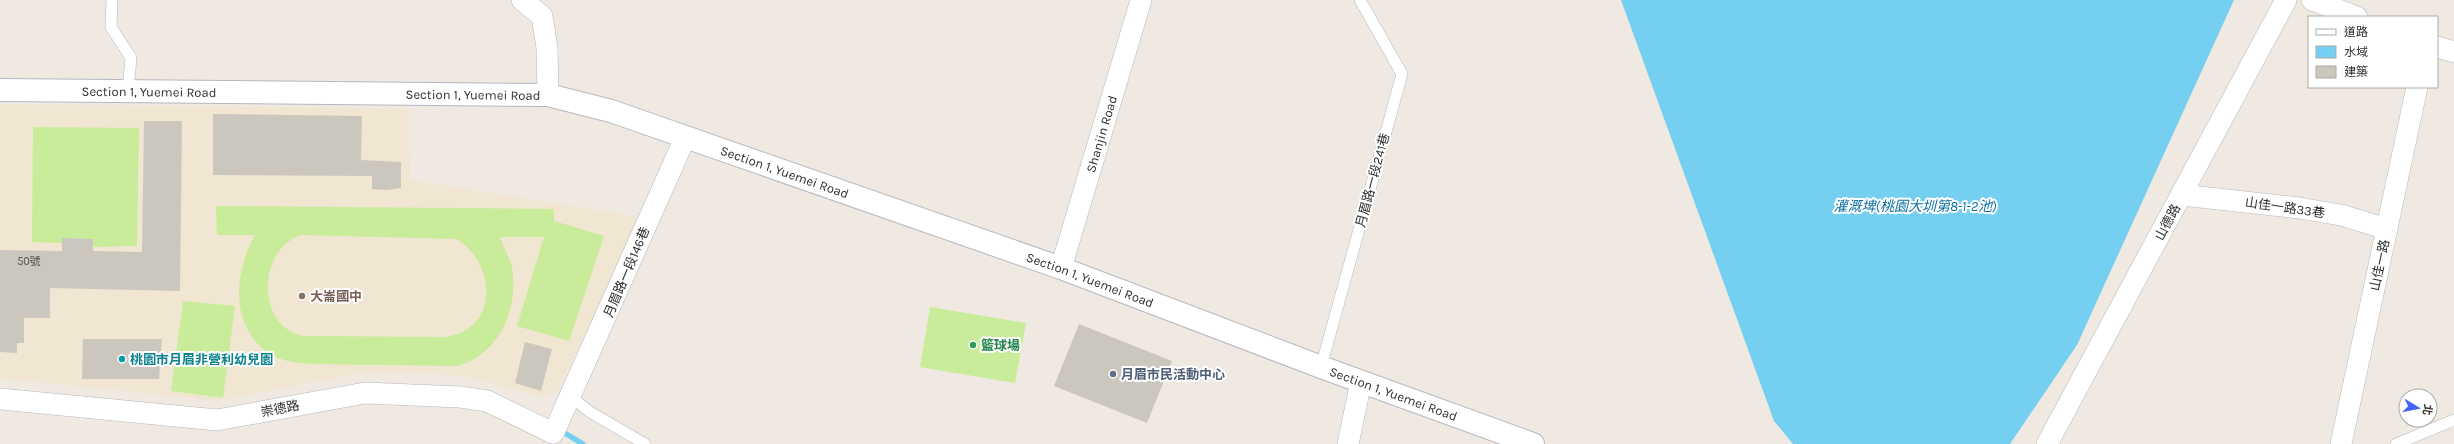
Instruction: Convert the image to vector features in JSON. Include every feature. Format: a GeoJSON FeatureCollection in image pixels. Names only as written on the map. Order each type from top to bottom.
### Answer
{"type":"FeatureCollection","features":[{"type":"Feature","properties":{"kind":"street"},"geometry":{"type":"LineString","coordinates":[[522,0],[542,16],[547,48],[548,95]]}},
{"type":"Feature","properties":{"kind":"street","name":"Shanjin Road"},"geometry":{"type":"LineString","coordinates":[[1061,268],[1142,0]]}},
{"type":"Feature","properties":{"kind":"street","name":"山德路"},"geometry":{"type":"LineString","coordinates":[[2047,444],[2182,195],[2258,48],[2286,0]]}},
{"type":"Feature","properties":{"kind":"street"},"geometry":{"type":"LineString","coordinates":[[2312,0],[2354,16]]}},
{"type":"Feature","properties":{"kind":"street","name":"山佳一路"},"geometry":{"type":"LineString","coordinates":[[2341,444],[2417,88]]}},
{"type":"Feature","properties":{"kind":"street","name":"Section 1, Yuemei Road"},"geometry":{"type":"LineString","coordinates":[[0,90],[548,95],[610,111],[1061,268],[1320,367],[1533,444]]}},
{"type":"Feature","properties":{"kind":"street","name":"月眉路一段146巷"},"geometry":{"type":"LineString","coordinates":[[553,436],[684,138]]}},
{"type":"Feature","properties":{"kind":"street","name":"山佳一路33巷"},"geometry":{"type":"LineString","coordinates":[[2182,195],[2299,208],[2341,215],[2387,229]]}},
{"type":"Feature","properties":{"kind":"street"},"geometry":{"type":"LineString","coordinates":[[1348,444],[1361,382]]}},
{"type":"Feature","properties":{"kind":"street","name":"崇德路"},"geometry":{"type":"LineString","coordinates":[[0,399],[217,420],[365,393],[460,397],[487,402],[553,436]]}},
{"type":"Feature","properties":{"kind":"lane"},"geometry":{"type":"LineString","coordinates":[[112,0],[111,26],[131,58],[128,91]]}},
{"type":"Feature","properties":{"kind":"lane","name":"月眉路一段241巷"},"geometry":{"type":"LineString","coordinates":[[1320,367],[1402,74],[1360,0]]}},
{"type":"Feature","properties":{"kind":"lane"},"geometry":{"type":"LineString","coordinates":[[569,401],[645,444]]}},
{"type":"Feature","properties":{"kind":"lane"},"geometry":{"type":"LineString","coordinates":[[2396,444],[2454,420]]}},
{"type":"Feature","properties":{"kind":"shaded area","name":"大崙國中"},"geometry":{"type":"Polygon","coordinates":[[[0,104],[408,109],[410,180],[628,215],[641,220],[557,391],[541,397],[467,377],[423,373],[367,372],[218,401],[0,378],[0,104]]]}},
{"type":"Feature","properties":{"kind":"green space"},"geometry":{"type":"Polygon","coordinates":[[[33,127],[139,128],[137,246],[93,247],[93,239],[63,238],[62,243],[32,242],[33,127]]]}},
{"type":"Feature","properties":{"kind":"green space"},"geometry":{"type":"Polygon","coordinates":[[[216,206],[554,209],[554,221],[604,236],[569,341],[517,326],[544,237],[500,237],[512,268],[512,299],[509,314],[495,341],[485,351],[472,360],[458,366],[315,364],[292,362],[275,357],[257,343],[247,329],[242,315],[239,299],[243,266],[255,235],[217,235],[216,206]],[[301,235],[287,243],[276,256],[270,271],[268,287],[270,304],[277,318],[288,329],[303,336],[446,337],[464,331],[476,321],[483,309],[486,294],[485,279],[479,264],[470,250],[457,239],[301,235]]]}},
{"type":"Feature","properties":{"kind":"green space"},"geometry":{"type":"Polygon","coordinates":[[[183,301],[235,306],[223,398],[171,391],[183,301]]]}},
{"type":"Feature","properties":{"kind":"green space","name":"籃球場"},"geometry":{"type":"Polygon","coordinates":[[[930,307],[1026,323],[1015,383],[920,367],[930,307]]]}},
{"type":"Feature","properties":{"kind":"water","name":"灌溉埤(桃園大圳第8-1-2池)"},"geometry":{"type":"Polygon","coordinates":[[[1621,0],[2234,0],[2077,345],[2010,444],[1793,444],[1774,421],[1621,0]]]}},
{"type":"Feature","properties":{"kind":"building"},"geometry":{"type":"Polygon","coordinates":[[[213,114],[362,116],[361,160],[401,162],[401,188],[387,190],[372,189],[372,176],[213,175],[213,114]]]}},
{"type":"Feature","properties":{"kind":"building"},"geometry":{"type":"Polygon","coordinates":[[[144,121],[182,121],[180,291],[50,288],[50,318],[24,318],[24,343],[17,343],[17,353],[0,352],[0,250],[62,251],[62,238],[93,239],[93,251],[142,252],[144,121]]]}},
{"type":"Feature","properties":{"kind":"building","name":"月眉市民活動中心"},"geometry":{"type":"Polygon","coordinates":[[[1079,324],[1172,361],[1147,423],[1054,386],[1079,324]]]}},
{"type":"Feature","properties":{"kind":"building","name":"桃園市月眉非營利幼兒園"},"geometry":{"type":"Polygon","coordinates":[[[83,339],[162,339],[159,379],[82,379],[83,339]]]}},
{"type":"Feature","properties":{"kind":"building"},"geometry":{"type":"Polygon","coordinates":[[[525,342],[552,349],[541,391],[515,383],[525,342]]]}},
{"type":"Feature","properties":{"kind":"waterway"},"geometry":{"type":"LineString","coordinates":[[563,432],[583,444]]}},
{"type":"Feature","properties":{"kind":"place","name":"大崙國中"},"geometry":{"type":"Point","coordinates":[302,296]}},
{"type":"Feature","properties":{"kind":"place","name":"籃球場"},"geometry":{"type":"Point","coordinates":[973,345]}},
{"type":"Feature","properties":{"kind":"place","name":"桃園市月眉非營利幼兒園"},"geometry":{"type":"Point","coordinates":[122,359]}},
{"type":"Feature","properties":{"kind":"place","name":"月眉市民活動中心"},"geometry":{"type":"Point","coordinates":[1113,374]}}]}
